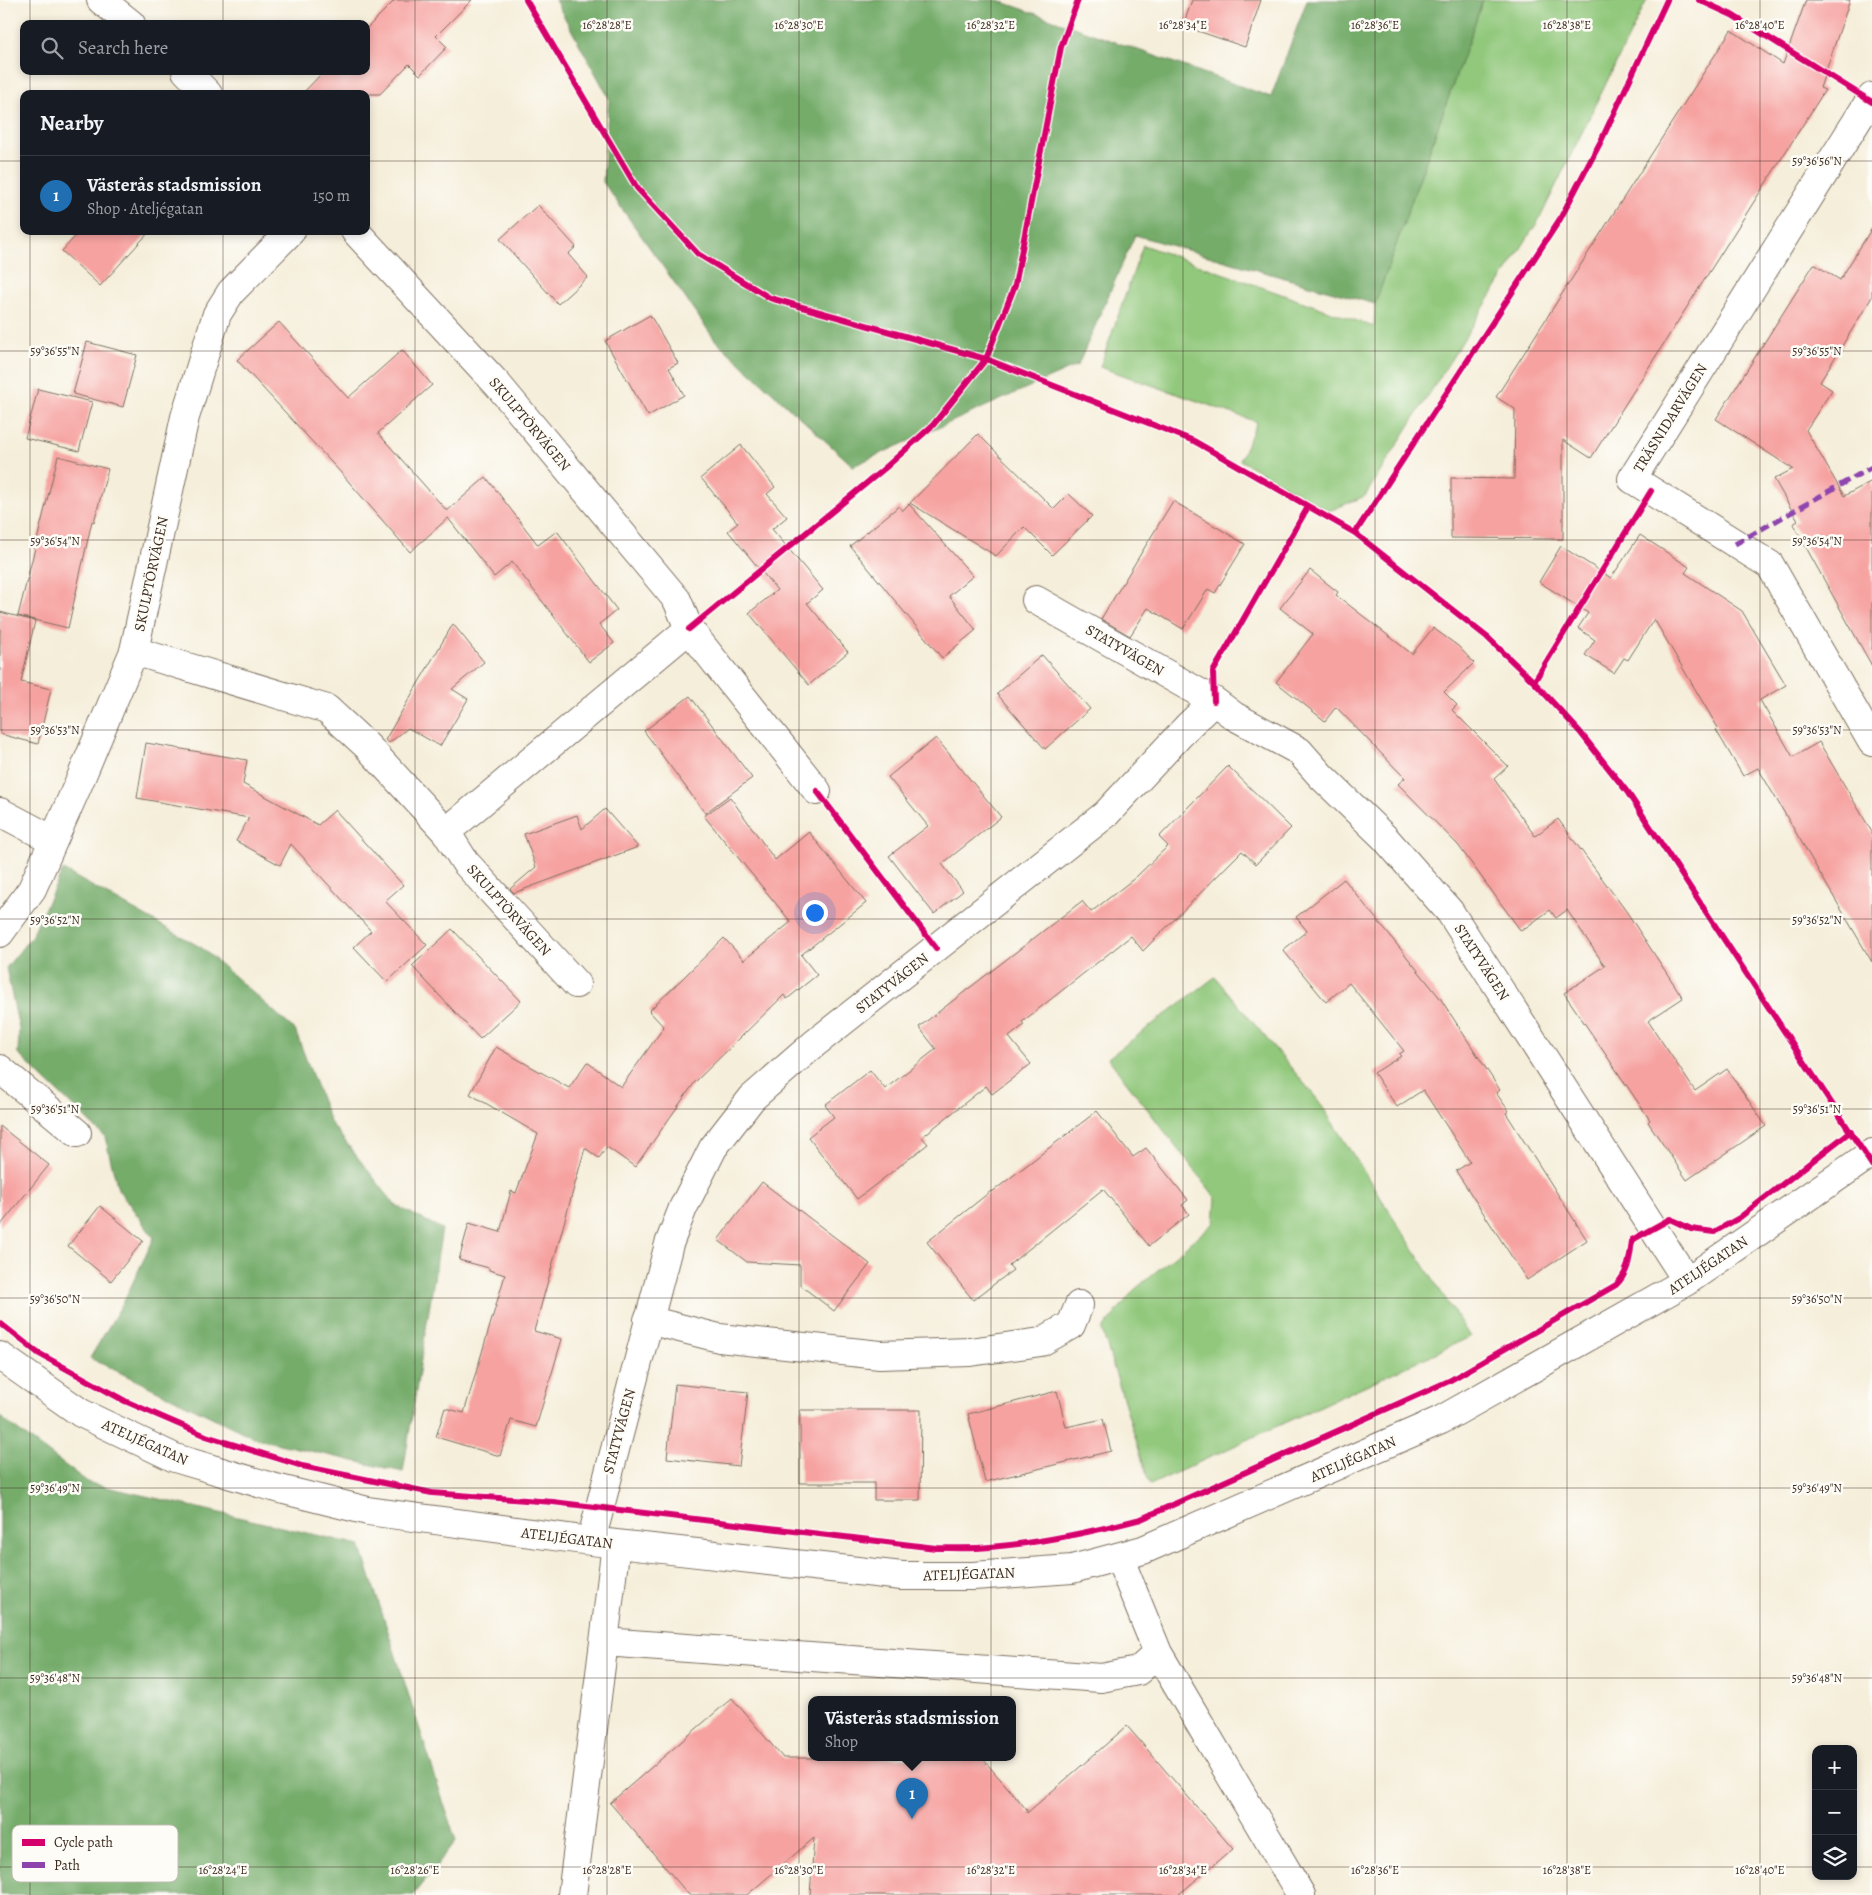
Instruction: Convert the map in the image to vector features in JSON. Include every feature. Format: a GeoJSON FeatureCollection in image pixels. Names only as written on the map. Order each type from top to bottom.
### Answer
{"type":"FeatureCollection","features":[{"type":"Feature","properties":{"kind":"street"},"geometry":{"type":"LineString","coordinates":[[102,0],[126,20]]}},
{"type":"Feature","properties":{"kind":"street"},"geometry":{"type":"LineString","coordinates":[[190,75],[204,90]]}},
{"type":"Feature","properties":{"kind":"street","name":"TRÄSNIDARVÄGEN"},"geometry":{"type":"LineString","coordinates":[[1872,98],[1632,479],[1770,565],[1872,742]]}},
{"type":"Feature","properties":{"kind":"street","name":"SKULPTÖRVÄGEN"},"geometry":{"type":"LineString","coordinates":[[0,933],[32,889],[134,651],[186,417],[217,314],[231,292],[287,235]]}},
{"type":"Feature","properties":{"kind":"street","name":"SKULPTÖRVÄGEN"},"geometry":{"type":"LineString","coordinates":[[359,235],[498,385],[677,600],[689,629],[817,791]]}},
{"type":"Feature","properties":{"kind":"street","name":"STATYVÄGEN"},"geometry":{"type":"LineString","coordinates":[[1036,600],[1214,701],[1234,716],[1299,751],[1321,776],[1386,838],[1450,912],[1687,1281]]}},
{"type":"Feature","properties":{"kind":"street"},"geometry":{"type":"LineString","coordinates":[[446,832],[689,629]]}},
{"type":"Feature","properties":{"kind":"street","name":"SKULPTÖRVÄGEN"},"geometry":{"type":"LineString","coordinates":[[134,651],[327,709],[368,747],[446,832],[465,862],[576,984]]}},
{"type":"Feature","properties":{"kind":"street","name":"STATYVÄGEN"},"geometry":{"type":"LineString","coordinates":[[572,1895],[604,1642],[603,1543],[648,1320],[669,1244],[683,1208],[713,1148],[752,1098],[814,1044],[1106,814],[1214,701]]}},
{"type":"Feature","properties":{"kind":"street"},"geometry":{"type":"LineString","coordinates":[[0,812],[53,840]]}},
{"type":"Feature","properties":{"kind":"street"},"geometry":{"type":"LineString","coordinates":[[0,1069],[76,1133]]}},
{"type":"Feature","properties":{"kind":"street","name":"ATELJÉGATAN"},"geometry":{"type":"LineString","coordinates":[[3,1364],[81,1413],[176,1458],[272,1488],[368,1511],[603,1543],[902,1576],[972,1576],[1072,1569],[1143,1550],[1441,1420],[1687,1281],[1872,1153]]}},
{"type":"Feature","properties":{"kind":"street"},"geometry":{"type":"LineString","coordinates":[[648,1320],[719,1338],[880,1355],[970,1352],[1041,1342],[1072,1325],[1079,1305]]}},
{"type":"Feature","properties":{"kind":"street"},"geometry":{"type":"LineString","coordinates":[[1119,1557],[1158,1653],[1301,1895]]}},
{"type":"Feature","properties":{"kind":"street"},"geometry":{"type":"LineString","coordinates":[[604,1642],[1101,1678],[1138,1671],[1158,1653]]}},
{"type":"Feature","properties":{"kind":"green space"},"geometry":{"type":"Polygon","coordinates":[[[555,0],[997,0],[1271,97],[1307,0],[1483,0],[1375,304],[1135,235],[1078,365],[853,466],[715,340],[603,182],[609,98],[555,0]]]}},
{"type":"Feature","properties":{"kind":"green space"},"geometry":{"type":"Polygon","coordinates":[[[1483,0],[1647,0],[1540,218],[1365,496],[1329,511],[1240,460],[1257,422],[1100,367],[1143,245],[1374,327],[1375,304],[1483,0]]]}},
{"type":"Feature","properties":{"kind":"green space"},"geometry":{"type":"Polygon","coordinates":[[[63,870],[202,948],[295,1030],[330,1122],[395,1205],[442,1229],[403,1472],[257,1439],[90,1358],[124,1301],[154,1238],[118,1189],[105,1137],[18,1054],[19,1028],[6,968],[31,937],[63,870]]]}},
{"type":"Feature","properties":{"kind":"green space"},"geometry":{"type":"Polygon","coordinates":[[[1215,977],[1318,1100],[1470,1337],[1150,1485],[1102,1330],[1134,1290],[1214,1223],[1216,1198],[1108,1058],[1215,977]]]}},
{"type":"Feature","properties":{"kind":"green space"},"geometry":{"type":"Polygon","coordinates":[[[0,1417],[89,1483],[360,1545],[456,1841],[413,1895],[0,1895],[0,1417]]]}},
{"type":"Feature","properties":{"kind":"building"},"geometry":{"type":"Polygon","coordinates":[[[395,0],[472,0],[436,36],[447,47],[420,75],[409,64],[380,94],[370,94],[370,90],[306,90],[320,75],[370,75],[370,25],[395,0]]]}},
{"type":"Feature","properties":{"kind":"building"},"geometry":{"type":"Polygon","coordinates":[[[1192,0],[1261,0],[1245,47],[1183,26],[1192,0]]]}},
{"type":"Feature","properties":{"kind":"building"},"geometry":{"type":"Polygon","coordinates":[[[1806,0],[1850,0],[1820,88],[1825,90],[1591,458],[1563,440],[1563,539],[1451,538],[1451,478],[1514,479],[1515,409],[1496,397],[1731,30],[1783,64],[1806,0]]]}},
{"type":"Feature","properties":{"kind":"building"},"geometry":{"type":"Polygon","coordinates":[[[538,205],[576,247],[568,254],[588,277],[558,304],[500,239],[538,205]]]}},
{"type":"Feature","properties":{"kind":"building"},"geometry":{"type":"Polygon","coordinates":[[[1872,228],[1872,297],[1820,382],[1832,390],[1806,430],[1844,496],[1872,481],[1872,666],[1793,524],[1798,521],[1774,479],[1793,469],[1716,419],[1814,264],[1840,280],[1872,228]]]}},
{"type":"Feature","properties":{"kind":"building"},"geometry":{"type":"Polygon","coordinates":[[[76,235],[146,235],[100,286],[62,251],[76,235]]]}},
{"type":"Feature","properties":{"kind":"building"},"geometry":{"type":"Polygon","coordinates":[[[650,315],[678,363],[669,368],[684,395],[648,416],[605,341],[650,315]]]}},
{"type":"Feature","properties":{"kind":"building"},"geometry":{"type":"Polygon","coordinates":[[[279,322],[348,398],[402,350],[432,385],[378,433],[447,511],[486,477],[538,545],[557,531],[617,610],[599,624],[614,643],[589,662],[512,562],[494,577],[448,518],[410,552],[342,474],[237,360],[279,322]]]}},
{"type":"Feature","properties":{"kind":"building"},"geometry":{"type":"Polygon","coordinates":[[[87,342],[137,355],[123,407],[73,394],[87,342]]]}},
{"type":"Feature","properties":{"kind":"building"},"geometry":{"type":"Polygon","coordinates":[[[38,389],[92,402],[79,451],[25,438],[38,389]]]}},
{"type":"Feature","properties":{"kind":"building"},"geometry":{"type":"Polygon","coordinates":[[[978,434],[1054,509],[1069,494],[1092,516],[1052,555],[1024,527],[996,556],[910,503],[978,434]]]}},
{"type":"Feature","properties":{"kind":"building"},"geometry":{"type":"Polygon","coordinates":[[[741,445],[775,487],[767,494],[787,517],[772,529],[823,590],[807,603],[848,652],[809,685],[749,613],[777,590],[728,531],[738,523],[701,478],[741,445]]]}},
{"type":"Feature","properties":{"kind":"building"},"geometry":{"type":"Polygon","coordinates":[[[58,456],[108,469],[94,522],[92,521],[68,628],[18,616],[58,456]]]}},
{"type":"Feature","properties":{"kind":"building"},"geometry":{"type":"Polygon","coordinates":[[[1173,501],[1245,544],[1215,593],[1208,589],[1183,629],[1148,608],[1130,636],[1101,619],[1173,501]]]}},
{"type":"Feature","properties":{"kind":"building"},"geometry":{"type":"Polygon","coordinates":[[[909,504],[973,576],[949,596],[976,630],[942,658],[850,546],[899,506],[902,511],[909,504]]]}},
{"type":"Feature","properties":{"kind":"building"},"geometry":{"type":"Polygon","coordinates":[[[1640,535],[1689,567],[1685,573],[1742,611],[1786,685],[1760,700],[1793,757],[1819,742],[1872,832],[1872,962],[1758,768],[1743,776],[1716,730],[1718,728],[1654,619],[1628,660],[1624,658],[1614,673],[1585,655],[1595,640],[1578,628],[1588,613],[1539,582],[1561,546],[1611,578],[1640,535]]]}},
{"type":"Feature","properties":{"kind":"building"},"geometry":{"type":"Polygon","coordinates":[[[1310,570],[1338,592],[1336,595],[1412,654],[1433,628],[1458,646],[1474,663],[1444,692],[1457,705],[1452,710],[1508,766],[1494,779],[1535,836],[1558,819],[1626,911],[1683,998],[1648,1021],[1695,1091],[1727,1069],[1766,1126],[1687,1180],[1648,1122],[1650,1120],[1564,993],[1605,966],[1567,910],[1556,918],[1550,910],[1521,931],[1458,845],[1398,784],[1405,778],[1336,707],[1325,721],[1276,682],[1313,634],[1280,608],[1310,570]]]}},
{"type":"Feature","properties":{"kind":"building"},"geometry":{"type":"Polygon","coordinates":[[[0,612],[35,621],[21,682],[51,689],[38,744],[0,734],[0,612]]]}},
{"type":"Feature","properties":{"kind":"building"},"geometry":{"type":"Polygon","coordinates":[[[453,624],[484,662],[452,689],[468,699],[440,746],[408,728],[389,743],[385,740],[453,624]]]}},
{"type":"Feature","properties":{"kind":"building"},"geometry":{"type":"Polygon","coordinates":[[[1042,655],[1090,709],[1045,749],[997,694],[1042,655]]]}},
{"type":"Feature","properties":{"kind":"building"},"geometry":{"type":"Polygon","coordinates":[[[690,696],[752,778],[705,813],[644,731],[690,696]]]}},
{"type":"Feature","properties":{"kind":"building"},"geometry":{"type":"Polygon","coordinates":[[[936,738],[1001,817],[942,864],[963,891],[934,914],[889,856],[928,826],[888,777],[936,738]]]}},
{"type":"Feature","properties":{"kind":"building"},"geometry":{"type":"Polygon","coordinates":[[[146,743],[247,760],[243,784],[318,825],[335,810],[403,885],[385,901],[427,945],[387,982],[354,947],[371,931],[291,844],[280,865],[236,841],[249,818],[137,798],[146,743]]]}},
{"type":"Feature","properties":{"kind":"building"},"geometry":{"type":"Polygon","coordinates":[[[1228,766],[1291,828],[1256,864],[1242,851],[1143,951],[1131,936],[1022,1022],[1024,1025],[1009,1037],[1031,1064],[992,1094],[986,1086],[922,1137],[928,1144],[857,1199],[808,1137],[834,1117],[825,1105],[870,1070],[885,1089],[936,1049],[919,1027],[1082,901],[1091,912],[1136,877],[1168,846],[1159,837],[1228,766]]]}},
{"type":"Feature","properties":{"kind":"building"},"geometry":{"type":"Polygon","coordinates":[[[730,797],[775,860],[809,832],[866,903],[801,955],[817,975],[787,999],[784,995],[695,1082],[635,1167],[607,1147],[599,1158],[585,1148],[534,1331],[562,1339],[536,1427],[511,1420],[500,1456],[436,1437],[445,1408],[464,1413],[505,1275],[489,1270],[489,1268],[459,1260],[469,1223],[500,1232],[511,1191],[516,1193],[538,1134],[470,1094],[496,1047],[569,1088],[587,1062],[621,1087],[664,1027],[649,1011],[724,938],[744,960],[791,922],[704,816],[730,797]]]}},
{"type":"Feature","properties":{"kind":"building"},"geometry":{"type":"Polygon","coordinates":[[[605,809],[638,847],[514,893],[510,889],[536,867],[524,834],[577,815],[582,829],[605,809]]]}},
{"type":"Feature","properties":{"kind":"building"},"geometry":{"type":"Polygon","coordinates":[[[1344,879],[1440,998],[1500,1090],[1496,1093],[1509,1111],[1506,1113],[1587,1240],[1527,1280],[1456,1171],[1470,1162],[1423,1090],[1397,1107],[1374,1073],[1401,1056],[1399,1054],[1404,1051],[1349,983],[1326,1002],[1283,950],[1307,931],[1296,917],[1344,879]]]}},
{"type":"Feature","properties":{"kind":"building"},"geometry":{"type":"Polygon","coordinates":[[[452,929],[521,1001],[480,1039],[412,966],[452,929]]]}},
{"type":"Feature","properties":{"kind":"building"},"geometry":{"type":"Polygon","coordinates":[[[1097,1111],[1133,1157],[1146,1148],[1188,1200],[1182,1205],[1189,1214],[1149,1246],[1103,1189],[1009,1265],[1013,1270],[973,1300],[927,1242],[1097,1111]]]}},
{"type":"Feature","properties":{"kind":"building"},"geometry":{"type":"Polygon","coordinates":[[[0,1126],[49,1165],[0,1226],[0,1126]]]}},
{"type":"Feature","properties":{"kind":"building"},"geometry":{"type":"Polygon","coordinates":[[[762,1182],[870,1264],[834,1311],[800,1285],[800,1265],[747,1262],[718,1240],[762,1182]]]}},
{"type":"Feature","properties":{"kind":"building"},"geometry":{"type":"Polygon","coordinates":[[[100,1206],[143,1241],[111,1281],[68,1246],[100,1206]]]}},
{"type":"Feature","properties":{"kind":"building"},"geometry":{"type":"Polygon","coordinates":[[[675,1384],[748,1392],[739,1466],[667,1458],[675,1384]]]}},
{"type":"Feature","properties":{"kind":"building"},"geometry":{"type":"Polygon","coordinates":[[[1057,1391],[1066,1427],[1103,1419],[1111,1451],[985,1482],[968,1414],[1057,1391]]]}},
{"type":"Feature","properties":{"kind":"building"},"geometry":{"type":"Polygon","coordinates":[[[800,1410],[921,1410],[920,1500],[874,1500],[874,1483],[800,1483],[800,1410]]]}},
{"type":"Feature","properties":{"kind":"building"},"geometry":{"type":"Polygon","coordinates":[[[732,1698],[783,1758],[808,1758],[808,1761],[985,1761],[1027,1810],[1027,1813],[1127,1726],[1233,1849],[1178,1895],[810,1895],[814,1838],[747,1895],[689,1895],[610,1803],[732,1698]]]}},
{"type":"Feature","properties":{"kind":"marked path"},"geometry":{"type":"LineString","coordinates":[[1735,544],[1872,467]]}},
{"type":"Feature","properties":{"kind":"cycle path"},"geometry":{"type":"LineString","coordinates":[[526,0],[637,188],[698,254],[770,298],[986,359],[1194,441],[1355,533],[1487,637],[1534,682],[1580,732],[1628,793],[1872,1165]]}},
{"type":"Feature","properties":{"kind":"cycle path"},"geometry":{"type":"LineString","coordinates":[[689,629],[885,468],[933,425],[986,359],[1015,285],[1061,47],[1078,0]]}},
{"type":"Feature","properties":{"kind":"cycle path"},"geometry":{"type":"LineString","coordinates":[[1355,533],[1560,219],[1601,141],[1667,0]]}},
{"type":"Feature","properties":{"kind":"cycle path"},"geometry":{"type":"LineString","coordinates":[[1699,0],[1732,15],[1872,102]]}},
{"type":"Feature","properties":{"kind":"cycle path"},"geometry":{"type":"LineString","coordinates":[[1534,682],[1651,491]]}},
{"type":"Feature","properties":{"kind":"cycle path"},"geometry":{"type":"LineString","coordinates":[[1214,701],[1213,672],[1308,507]]}},
{"type":"Feature","properties":{"kind":"cycle path"},"geometry":{"type":"LineString","coordinates":[[817,791],[936,948]]}},
{"type":"Feature","properties":{"kind":"cycle path"},"geometry":{"type":"LineString","coordinates":[[0,1323],[38,1353],[125,1401],[206,1436],[302,1466],[432,1493],[553,1502],[936,1548],[976,1548],[1009,1545],[1066,1536],[1141,1519],[1449,1381],[1616,1285],[1626,1270],[1632,1240],[1670,1219],[1691,1229],[1714,1232],[1739,1218],[1851,1131]]}},
{"type":"Feature","properties":{"kind":"place","name":"Västerås stadsmission"},"geometry":{"type":"Point","coordinates":[912,1819]}}]}
